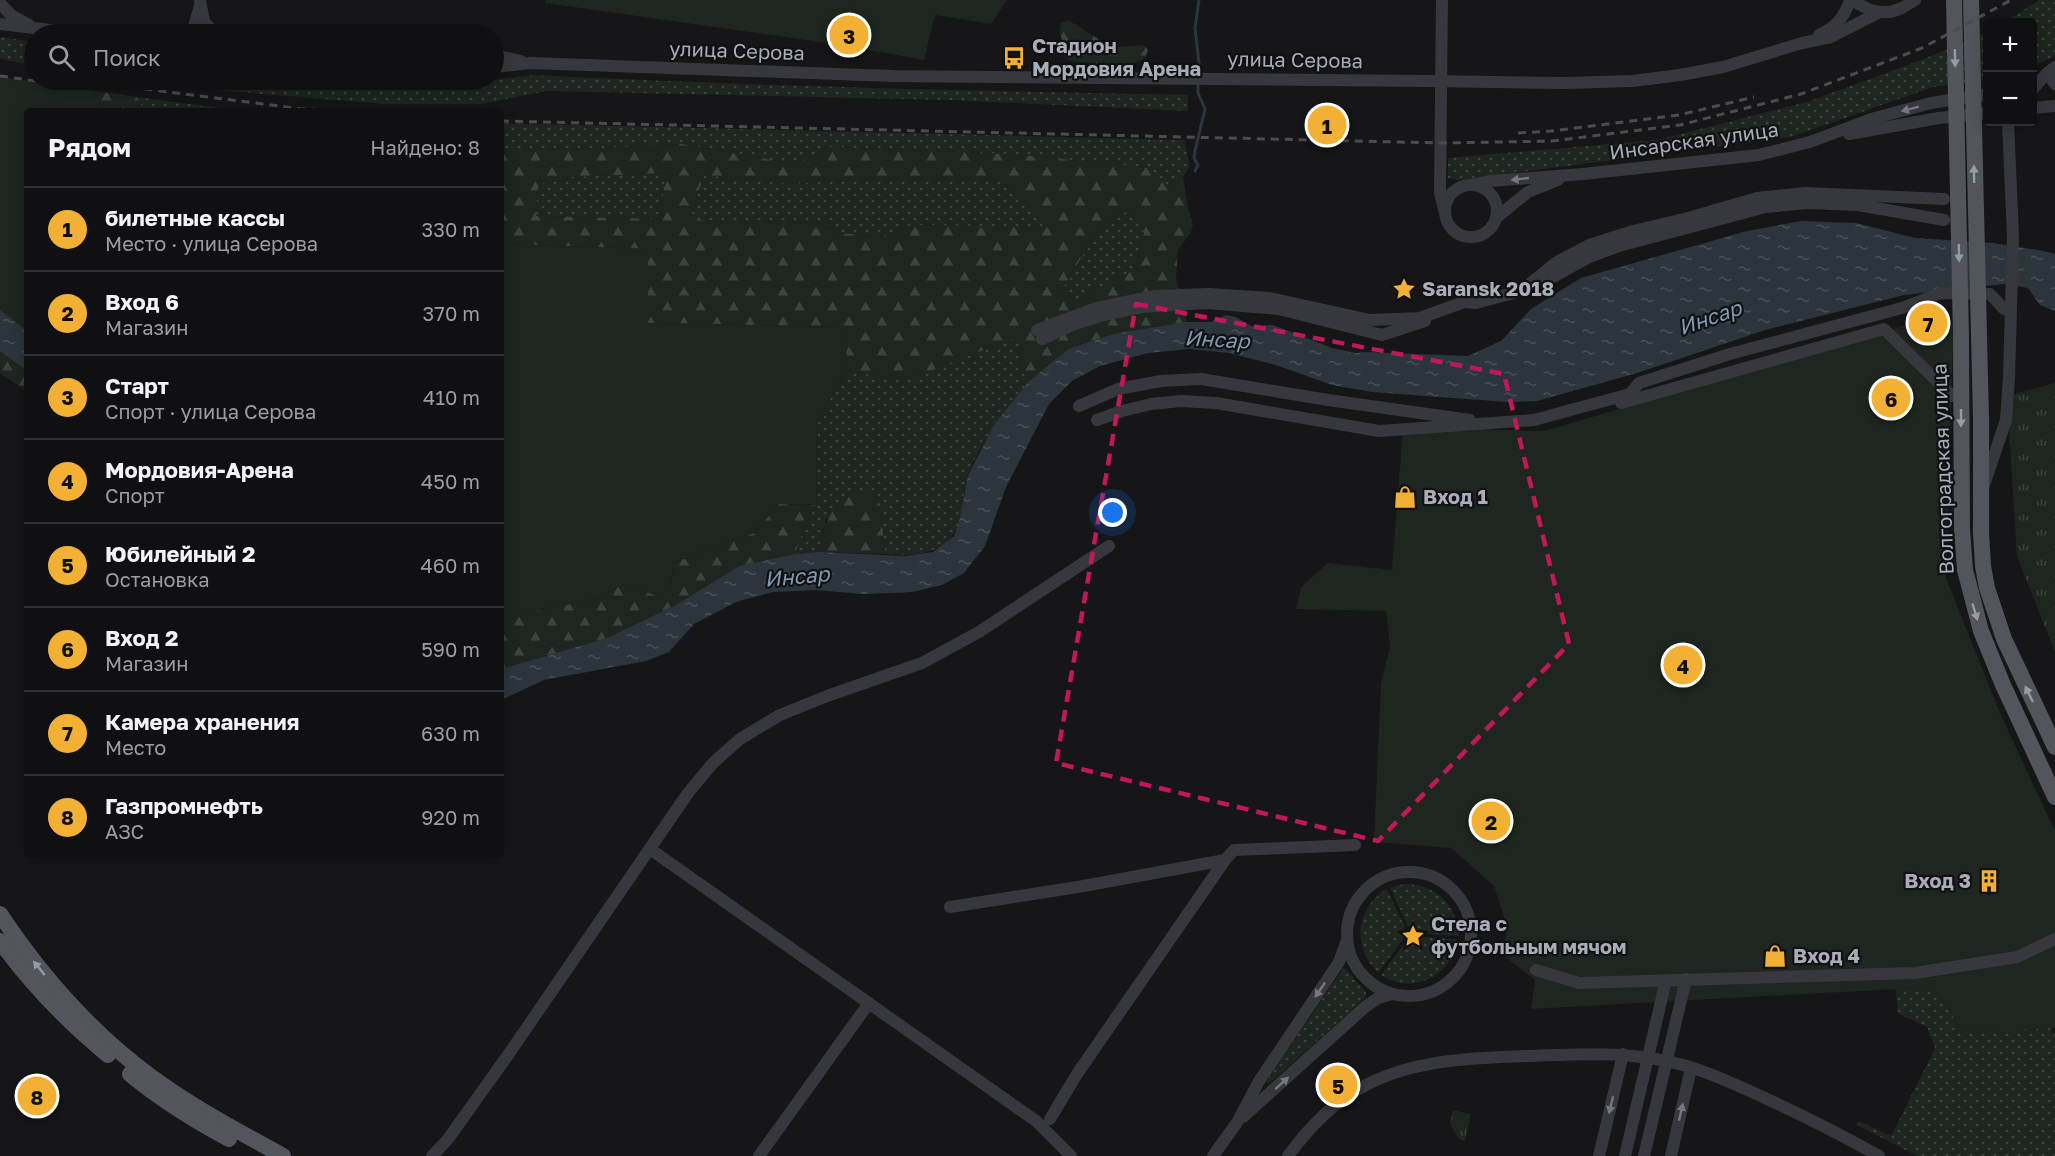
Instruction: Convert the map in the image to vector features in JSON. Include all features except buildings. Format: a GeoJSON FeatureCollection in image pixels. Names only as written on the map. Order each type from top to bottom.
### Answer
{"type":"FeatureCollection","features":[{"type":"Feature","properties":{"kind":"main road","name":"Волгоградская улица"},"geometry":{"type":"LineString","coordinates":[[1954,0],[1961,338],[1962,540],[1969,591],[1981,631],[2054,794]]}},
{"type":"Feature","properties":{"kind":"main road","name":"Волгоградская улица"},"geometry":{"type":"LineString","coordinates":[[1971,0],[1983,566],[2004,639],[2055,747]]}},
{"type":"Feature","properties":{"kind":"main road"},"geometry":{"type":"LineString","coordinates":[[0,914],[45,977],[109,1042],[147,1074],[185,1101],[283,1156]]}},
{"type":"Feature","properties":{"kind":"main road"},"geometry":{"type":"LineString","coordinates":[[0,941],[34,984],[84,1035],[150,1090],[207,1127],[262,1156]]}},
{"type":"Feature","properties":{"kind":"street"},"geometry":{"type":"LineString","coordinates":[[1440,173],[1451,184],[1486,190],[1491,196],[1497,210],[1496,218],[1486,232],[1471,237],[1463,236],[1451,228],[1440,193],[1440,173],[1441,65],[1442,0]]}},
{"type":"Feature","properties":{"kind":"street"},"geometry":{"type":"LineString","coordinates":[[1851,0],[1870,10],[1880,12]]}},
{"type":"Feature","properties":{"kind":"street","name":"улица Серова"},"geometry":{"type":"LineString","coordinates":[[1802,43],[1836,25],[1851,0]]}},
{"type":"Feature","properties":{"kind":"street","name":"улица Серова"},"geometry":{"type":"LineString","coordinates":[[504,66],[531,63],[892,76],[1565,83],[1632,81],[1723,67],[1802,43],[1831,37],[1880,12],[1891,12],[1915,0]]}},
{"type":"Feature","properties":{"kind":"street"},"geometry":{"type":"LineString","coordinates":[[195,24],[200,2]]}},
{"type":"Feature","properties":{"kind":"street"},"geometry":{"type":"LineString","coordinates":[[200,2],[206,24]]}},
{"type":"Feature","properties":{"kind":"street"},"geometry":{"type":"LineString","coordinates":[[0,3],[11,15],[26,24]]}},
{"type":"Feature","properties":{"kind":"street"},"geometry":{"type":"LineString","coordinates":[[0,8],[3,25],[24,28]]}},
{"type":"Feature","properties":{"kind":"street","name":"улица Серова"},"geometry":{"type":"LineString","coordinates":[[504,57],[531,63]]}},
{"type":"Feature","properties":{"kind":"street"},"geometry":{"type":"LineString","coordinates":[[2051,70],[2055,84]]}},
{"type":"Feature","properties":{"kind":"street"},"geometry":{"type":"LineString","coordinates":[[2037,85],[2051,70]]}},
{"type":"Feature","properties":{"kind":"street","name":"Инсарская улица"},"geometry":{"type":"LineString","coordinates":[[1468,186],[1530,177],[1726,160],[1768,153],[1932,103],[1983,95]]}},
{"type":"Feature","properties":{"kind":"street"},"geometry":{"type":"LineString","coordinates":[[2037,108],[2055,106]]}},
{"type":"Feature","properties":{"kind":"street","name":"Инсарская улица"},"geometry":{"type":"LineString","coordinates":[[1821,138],[1939,118],[1983,114]]}},
{"type":"Feature","properties":{"kind":"street"},"geometry":{"type":"LineString","coordinates":[[1982,493],[2006,420],[2013,237],[2008,126]]}},
{"type":"Feature","properties":{"kind":"street","name":"Инсарская улица"},"geometry":{"type":"LineString","coordinates":[[1496,218],[1528,192],[1570,175]]}},
{"type":"Feature","properties":{"kind":"street"},"geometry":{"type":"LineString","coordinates":[[1445,213],[1448,199],[1453,193],[1468,186]]}},
{"type":"Feature","properties":{"kind":"street"},"geometry":{"type":"LineString","coordinates":[[1521,291],[1557,262],[1589,245],[1757,198],[1805,193],[1944,199]]}},
{"type":"Feature","properties":{"kind":"street"},"geometry":{"type":"LineString","coordinates":[[1930,198],[1930,218]]}},
{"type":"Feature","properties":{"kind":"street"},"geometry":{"type":"LineString","coordinates":[[1040,334],[1096,308],[1153,296],[1209,294],[1270,298],[1370,320],[1420,318],[1464,302],[1476,303],[1535,287],[1589,257],[1619,246],[1766,207],[1807,203],[1858,205],[1944,220]]}},
{"type":"Feature","properties":{"kind":"street"},"geometry":{"type":"LineString","coordinates":[[1097,420],[1152,404],[1181,401],[1216,404],[1379,431],[1534,420],[1630,394],[1639,383],[1730,354],[1902,308],[1941,293],[1990,294],[2004,309]]}},
{"type":"Feature","properties":{"kind":"street"},"geometry":{"type":"LineString","coordinates":[[1080,406],[1118,389],[1161,381],[1201,379],[1328,400],[1497,424],[1535,427],[1884,329],[1952,396]]}},
{"type":"Feature","properties":{"kind":"street"},"geometry":{"type":"LineString","coordinates":[[1981,419],[1989,427],[1997,426],[2006,420]]}},
{"type":"Feature","properties":{"kind":"street"},"geometry":{"type":"LineString","coordinates":[[432,1156],[448,1139],[508,1055],[688,793],[713,764],[740,739],[780,715],[922,663],[979,632],[1108,546]]}},
{"type":"Feature","properties":{"kind":"street"},"geometry":{"type":"LineString","coordinates":[[1050,1119],[1077,1074],[1234,850],[1355,845]]}},
{"type":"Feature","properties":{"kind":"street"},"geometry":{"type":"LineString","coordinates":[[650,849],[1036,1121],[1071,1156]]}},
{"type":"Feature","properties":{"kind":"street"},"geometry":{"type":"LineString","coordinates":[[950,907],[1078,887],[1225,860]]}},
{"type":"Feature","properties":{"kind":"street"},"geometry":{"type":"LineString","coordinates":[[1213,1156],[1238,1121],[1259,1081],[1339,962],[1347,939],[1349,916],[1360,895],[1379,879],[1402,872],[1426,874],[1443,882],[1456,894],[1468,915],[1470,927],[1470,939],[1464,962],[1449,981],[1439,988],[1416,995],[1393,994],[1378,998],[1365,1007],[1238,1121]]}},
{"type":"Feature","properties":{"kind":"street"},"geometry":{"type":"LineString","coordinates":[[1347,939],[1349,950],[1358,969],[1373,984],[1393,994]]}},
{"type":"Feature","properties":{"kind":"street"},"geometry":{"type":"LineString","coordinates":[[1536,970],[1579,983],[1915,973],[2017,957],[2055,939]]}},
{"type":"Feature","properties":{"kind":"street"},"geometry":{"type":"LineString","coordinates":[[1644,1156],[1686,979]]}},
{"type":"Feature","properties":{"kind":"street"},"geometry":{"type":"LineString","coordinates":[[1625,1156],[1661,1011],[1666,980]]}},
{"type":"Feature","properties":{"kind":"street"},"geometry":{"type":"LineString","coordinates":[[1661,1011],[1681,1001]]}},
{"type":"Feature","properties":{"kind":"street"},"geometry":{"type":"LineString","coordinates":[[759,1156],[869,1003]]}},
{"type":"Feature","properties":{"kind":"street"},"geometry":{"type":"LineString","coordinates":[[1661,1011],[1673,1027]]}},
{"type":"Feature","properties":{"kind":"street"},"geometry":{"type":"LineString","coordinates":[[1652,1040],[1673,1027]]}},
{"type":"Feature","properties":{"kind":"street"},"geometry":{"type":"LineString","coordinates":[[1599,1156],[1623,1054]]}},
{"type":"Feature","properties":{"kind":"street"},"geometry":{"type":"LineString","coordinates":[[1288,1156],[1320,1117],[1344,1098],[1384,1076],[1410,1068],[1462,1059],[1623,1054],[1666,1061],[1691,1068],[1743,1088],[1810,1119],[1879,1156]]}},
{"type":"Feature","properties":{"kind":"street"},"geometry":{"type":"LineString","coordinates":[[1671,1156],[1691,1068]]}},
{"type":"Feature","properties":{"kind":"highlighted area"},"geometry":{"type":"Polygon","coordinates":[[[1136,304],[1504,374],[1569,644],[1378,841],[1056,763],[1136,304]]]}},
{"type":"Feature","properties":{"kind":"green space"},"geometry":{"type":"Polygon","coordinates":[[[546,0],[1007,0],[991,24],[935,15],[924,60],[842,45],[545,3],[546,0]]]}},
{"type":"Feature","properties":{"kind":"green space"},"geometry":{"type":"Polygon","coordinates":[[[2039,0],[2055,0],[2055,56],[2037,64],[2037,18],[2011,18],[2039,0]]]}},
{"type":"Feature","properties":{"kind":"green space"},"geometry":{"type":"Polygon","coordinates":[[[1068,20],[1106,44],[1119,47],[1144,45],[1148,50],[1145,58],[1130,65],[1074,62],[1066,58],[1060,32],[1061,23],[1068,20]]]}},
{"type":"Feature","properties":{"kind":"green space"},"geometry":{"type":"Polygon","coordinates":[[[1983,34],[1983,81],[1933,87],[1791,137],[1458,180],[1448,178],[1448,158],[1657,140],[1807,102],[1924,59],[1983,34]]]}},
{"type":"Feature","properties":{"kind":"green space"},"geometry":{"type":"Polygon","coordinates":[[[0,37],[24,41],[24,63],[0,59],[0,37]]]}},
{"type":"Feature","properties":{"kind":"green space"},"geometry":{"type":"Polygon","coordinates":[[[534,75],[861,88],[1188,95],[1188,111],[949,100],[546,91],[482,104],[386,104],[220,90],[504,90],[504,79],[534,75]]]}},
{"type":"Feature","properties":{"kind":"green space"},"geometry":{"type":"Polygon","coordinates":[[[0,77],[24,81],[24,90],[95,91],[102,108],[24,108],[24,329],[0,310],[0,77]]]}},
{"type":"Feature","properties":{"kind":"green space"},"geometry":{"type":"Polygon","coordinates":[[[95,91],[137,97],[142,108],[102,108],[95,91]]]}},
{"type":"Feature","properties":{"kind":"green space"},"geometry":{"type":"Polygon","coordinates":[[[137,97],[220,108],[142,108],[137,97]]]}},
{"type":"Feature","properties":{"kind":"green space"},"geometry":{"type":"Polygon","coordinates":[[[504,123],[1184,140],[1190,166],[1183,177],[1165,186],[1149,168],[1010,154],[831,147],[795,164],[682,144],[504,151],[504,123]]]}},
{"type":"Feature","properties":{"kind":"green space"},"geometry":{"type":"Polygon","coordinates":[[[682,144],[795,164],[831,147],[1010,154],[1150,168],[1165,186],[1183,177],[1193,225],[1190,234],[1178,250],[1176,279],[1180,294],[1186,304],[1186,322],[1113,334],[1068,349],[1028,382],[1019,363],[1020,336],[906,380],[847,371],[845,327],[648,323],[648,249],[504,244],[504,151],[682,144]],[[666,173],[548,178],[537,189],[536,216],[660,219],[666,173]],[[704,175],[692,213],[695,220],[823,223],[838,233],[888,237],[911,225],[1047,227],[1013,188],[995,180],[847,180],[791,184],[704,175]],[[1134,211],[1115,214],[1093,238],[1063,288],[1076,305],[1096,288],[1110,288],[1115,280],[1134,270],[1144,232],[1134,211]]]}},
{"type":"Feature","properties":{"kind":"green space"},"geometry":{"type":"Polygon","coordinates":[[[666,173],[661,219],[536,216],[537,189],[548,178],[666,173]]]}},
{"type":"Feature","properties":{"kind":"green space"},"geometry":{"type":"Polygon","coordinates":[[[704,175],[791,184],[847,180],[995,180],[1013,188],[1048,227],[911,225],[888,237],[838,233],[823,223],[694,220],[692,213],[704,175]]]}},
{"type":"Feature","properties":{"kind":"green space"},"geometry":{"type":"Polygon","coordinates":[[[1134,211],[1144,231],[1134,270],[1115,280],[1110,288],[1096,288],[1076,305],[1063,288],[1093,238],[1115,214],[1134,211]]]}},
{"type":"Feature","properties":{"kind":"green space"},"geometry":{"type":"Polygon","coordinates":[[[504,244],[648,249],[648,323],[846,327],[847,371],[818,419],[816,505],[778,504],[756,532],[673,563],[671,587],[657,596],[624,584],[596,599],[504,616],[504,244]]]}},
{"type":"Feature","properties":{"kind":"green space"},"geometry":{"type":"Polygon","coordinates":[[[1951,320],[1953,339],[1946,578],[2000,713],[2055,831],[2055,1028],[1963,1032],[1933,987],[1531,1009],[1535,980],[1503,955],[1507,926],[1494,886],[1451,848],[1374,842],[1381,684],[1390,646],[1386,611],[1296,609],[1301,587],[1328,563],[1392,570],[1403,428],[1544,431],[1913,323],[1951,320]]]}},
{"type":"Feature","properties":{"kind":"green space"},"geometry":{"type":"Polygon","coordinates":[[[1021,335],[1019,363],[1028,382],[995,426],[974,461],[968,474],[961,515],[951,538],[933,550],[922,553],[885,554],[880,504],[826,519],[818,552],[795,554],[802,533],[816,505],[818,419],[847,371],[906,380],[1021,335]]]}},
{"type":"Feature","properties":{"kind":"green space"},"geometry":{"type":"Polygon","coordinates":[[[0,351],[24,369],[24,390],[0,373],[0,351]]]}},
{"type":"Feature","properties":{"kind":"green space"},"geometry":{"type":"Polygon","coordinates":[[[2055,383],[2055,652],[2017,556],[2007,396],[2055,383]]]}},
{"type":"Feature","properties":{"kind":"green space"},"geometry":{"type":"Polygon","coordinates":[[[863,490],[880,504],[885,554],[818,552],[827,521],[836,507],[863,490]]]}},
{"type":"Feature","properties":{"kind":"green space"},"geometry":{"type":"Polygon","coordinates":[[[778,504],[816,505],[802,533],[795,554],[739,566],[676,605],[607,638],[504,668],[504,616],[596,599],[624,584],[671,587],[673,563],[756,532],[778,504]]]}},
{"type":"Feature","properties":{"kind":"green space"},"geometry":{"type":"Polygon","coordinates":[[[1404,884],[1426,888],[1443,898],[1454,914],[1459,936],[1417,933],[1414,928],[1408,926],[1390,888],[1404,884]]]}},
{"type":"Feature","properties":{"kind":"green space"},"geometry":{"type":"Polygon","coordinates":[[[1387,889],[1405,927],[1402,932],[1403,939],[1378,973],[1364,952],[1361,928],[1368,906],[1387,889]]]}},
{"type":"Feature","properties":{"kind":"green space"},"geometry":{"type":"Polygon","coordinates":[[[1417,936],[1458,940],[1448,964],[1429,979],[1417,983],[1393,981],[1381,975],[1406,941],[1413,941],[1417,936]]]}},
{"type":"Feature","properties":{"kind":"green space"},"geometry":{"type":"Polygon","coordinates":[[[1344,967],[1366,992],[1366,997],[1269,1084],[1266,1082],[1344,967]]]}},
{"type":"Feature","properties":{"kind":"green space"},"geometry":{"type":"Polygon","coordinates":[[[1933,987],[1963,1031],[2051,1028],[2052,1033],[2055,1033],[2055,1156],[1917,1156],[1857,1125],[1859,1121],[1891,1136],[1935,1048],[1927,1027],[1898,1013],[1896,989],[1933,987]]]}},
{"type":"Feature","properties":{"kind":"green space"},"geometry":{"type":"Polygon","coordinates":[[[1453,1110],[1471,1114],[1465,1141],[1459,1139],[1450,1124],[1453,1110]]]}},
{"type":"Feature","properties":{"kind":"water","name":"Инсар"},"geometry":{"type":"Polygon","coordinates":[[[1801,221],[1856,223],[1915,238],[1993,243],[2044,251],[2055,254],[2055,311],[2040,305],[2028,288],[2004,284],[1904,295],[1765,330],[1637,373],[1537,401],[1508,402],[1372,392],[1332,385],[1276,365],[1229,353],[1189,349],[1148,353],[1100,366],[1072,381],[1049,404],[1006,487],[985,546],[964,573],[942,585],[912,592],[863,594],[816,590],[773,592],[736,602],[694,624],[669,652],[646,661],[544,680],[504,699],[504,668],[607,638],[676,605],[739,566],[795,554],[818,552],[905,556],[933,552],[954,536],[960,518],[968,475],[994,425],[1028,382],[1068,349],[1113,334],[1186,322],[1211,322],[1226,315],[1236,317],[1251,326],[1273,325],[1332,348],[1356,353],[1468,356],[1501,341],[1531,309],[1581,278],[1747,231],[1801,221]]]}},
{"type":"Feature","properties":{"kind":"water"},"geometry":{"type":"Polygon","coordinates":[[[0,310],[24,329],[24,369],[0,351],[0,310]]]}},
{"type":"Feature","properties":{"kind":"waterway"},"geometry":{"type":"LineString","coordinates":[[1198,76],[1199,63],[1195,28],[1199,0]]}},
{"type":"Feature","properties":{"kind":"waterway"},"geometry":{"type":"LineString","coordinates":[[1195,171],[1198,165],[1194,158],[1195,151],[1205,109],[1198,93],[1198,82]]}},
{"type":"Feature","properties":{"kind":"railway"},"geometry":{"type":"LineString","coordinates":[[504,121],[1441,143],[1552,141],[1680,125],[1801,94],[1922,48],[2011,0]]}},
{"type":"Feature","properties":{"kind":"railway"},"geometry":{"type":"LineString","coordinates":[[0,76],[24,79]]}},
{"type":"Feature","properties":{"kind":"railway"},"geometry":{"type":"LineString","coordinates":[[153,90],[294,108]]}},
{"type":"Feature","properties":{"kind":"railway"},"geometry":{"type":"LineString","coordinates":[[1518,133],[1679,115],[1754,97]]}},
{"type":"Feature","properties":{"kind":"place","name":"Старт"},"geometry":{"type":"Point","coordinates":[849,35]}},
{"type":"Feature","properties":{"kind":"place","name":"Стадион Мордовия Арена"},"geometry":{"type":"Point","coordinates":[1014,58]}},
{"type":"Feature","properties":{"kind":"place","name":"билетные кассы"},"geometry":{"type":"Point","coordinates":[1327,125]}},
{"type":"Feature","properties":{"kind":"place","name":"Saransk 2018"},"geometry":{"type":"Point","coordinates":[1404,289]}},
{"type":"Feature","properties":{"kind":"place","name":"Камера хранения"},"geometry":{"type":"Point","coordinates":[1928,323]}},
{"type":"Feature","properties":{"kind":"place","name":"Вход 2"},"geometry":{"type":"Point","coordinates":[1891,398]}},
{"type":"Feature","properties":{"kind":"place","name":"Вход 1"},"geometry":{"type":"Point","coordinates":[1405,497]}},
{"type":"Feature","properties":{"kind":"place","name":"Мордовия-Арена"},"geometry":{"type":"Point","coordinates":[1683,665]}},
{"type":"Feature","properties":{"kind":"place","name":"Вход 6"},"geometry":{"type":"Point","coordinates":[1491,821]}},
{"type":"Feature","properties":{"kind":"place","name":"Вход 3"},"geometry":{"type":"Point","coordinates":[1989,881]}},
{"type":"Feature","properties":{"kind":"place","name":"Стела с футбольным мячом"},"geometry":{"type":"Point","coordinates":[1413,936]}},
{"type":"Feature","properties":{"kind":"place","name":"Вход 4"},"geometry":{"type":"Point","coordinates":[1775,956]}},
{"type":"Feature","properties":{"kind":"place","name":"Юбилейный 2"},"geometry":{"type":"Point","coordinates":[1338,1085]}},
{"type":"Feature","properties":{"kind":"place","name":"Газпромнефть"},"geometry":{"type":"Point","coordinates":[37,1096]}}]}
